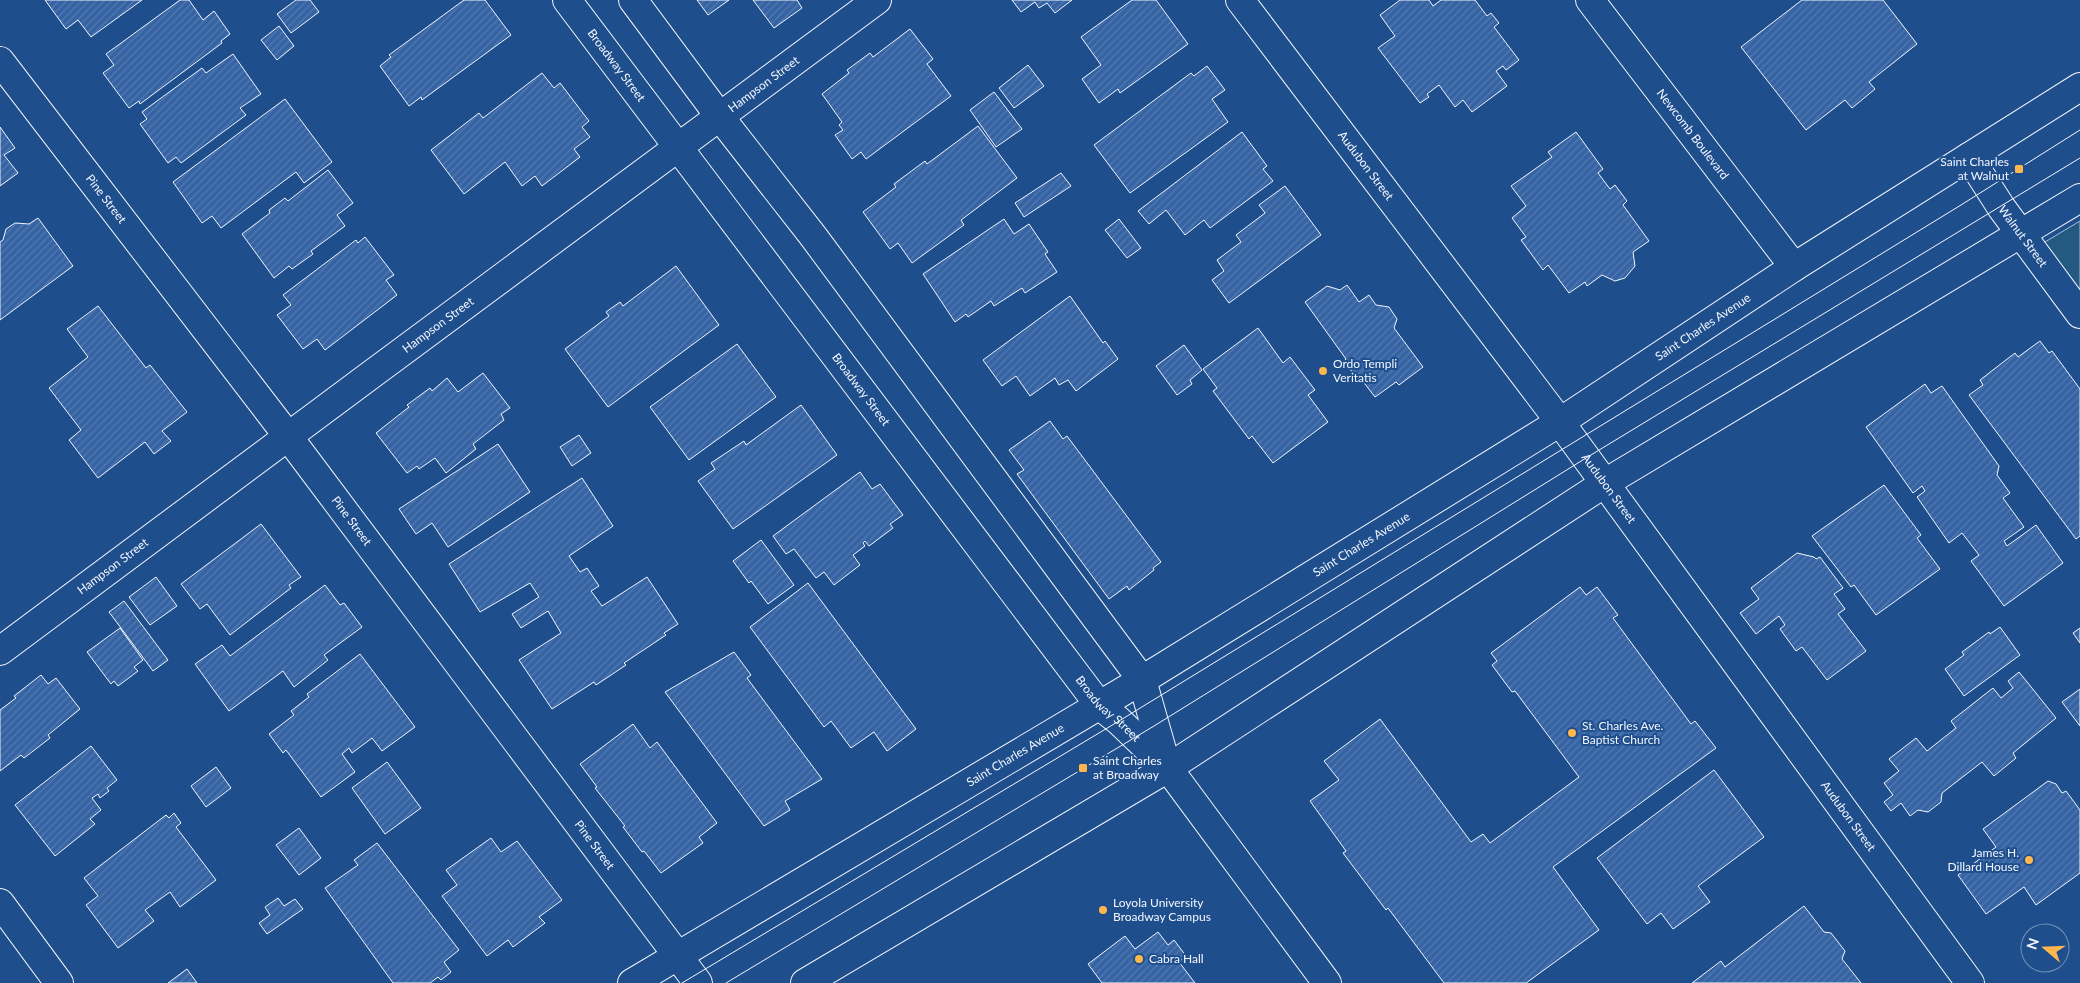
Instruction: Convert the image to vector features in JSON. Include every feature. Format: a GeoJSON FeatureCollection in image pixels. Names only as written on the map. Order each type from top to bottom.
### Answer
{"type":"FeatureCollection","features":[{"type":"Feature","properties":{"kind":"street","name":"Broadway Street"},"geometry":{"type":"LineString","coordinates":[[567,0],[1099,705],[1168,768],[1327,983]]}},
{"type":"Feature","properties":{"kind":"street","name":"Broadway Street"},"geometry":{"type":"LineString","coordinates":[[633,0],[720,117],[813,236],[1142,680],[1168,768]]}},
{"type":"Feature","properties":{"kind":"street","name":"Hampson Street"},"geometry":{"type":"LineString","coordinates":[[0,651],[287,435],[678,149],[877,0]]}},
{"type":"Feature","properties":{"kind":"street","name":"Audubon Street"},"geometry":{"type":"LineString","coordinates":[[1240,0],[1560,422],[1970,983]]}},
{"type":"Feature","properties":{"kind":"street","name":"Newcomb Boulevard"},"geometry":{"type":"LineString","coordinates":[[1590,0],[1794,267]]}},
{"type":"Feature","properties":{"kind":"street","name":"Pine Street"},"geometry":{"type":"LineString","coordinates":[[0,61],[287,435],[698,983]]}},
{"type":"Feature","properties":{"kind":"street","name":"Saint Charles Avenue"},"geometry":{"type":"LineString","coordinates":[[632,983],[1142,680],[1560,422],[1794,267],[2080,87]]}},
{"type":"Feature","properties":{"kind":"street","name":"Walnut Street"},"geometry":{"type":"LineString","coordinates":[[1969,157],[1988,189],[2080,314]]}},
{"type":"Feature","properties":{"kind":"street"},"geometry":{"type":"LineString","coordinates":[[805,983],[1168,768],[1605,483],[2080,198]]}},
{"type":"Feature","properties":{"kind":"street"},"geometry":{"type":"LineString","coordinates":[[0,903],[59,983]]}},
{"type":"Feature","properties":{"kind":"shaded area"},"geometry":{"type":"Polygon","coordinates":[[[2080,221],[2080,300],[2040,245],[2080,221]]]}},
{"type":"Feature","properties":{"kind":"building"},"geometry":{"type":"Polygon","coordinates":[[[45,0],[142,0],[91,37],[78,20],[66,29],[45,0]]]}},
{"type":"Feature","properties":{"kind":"building"},"geometry":{"type":"Polygon","coordinates":[[[180,0],[189,0],[203,20],[214,11],[230,34],[221,41],[222,43],[140,104],[139,101],[129,108],[103,73],[114,65],[106,54],[180,0]]]}},
{"type":"Feature","properties":{"kind":"building"},"geometry":{"type":"Polygon","coordinates":[[[296,0],[310,0],[319,12],[291,33],[277,14],[296,0]]]}},
{"type":"Feature","properties":{"kind":"building"},"geometry":{"type":"Polygon","coordinates":[[[464,0],[485,0],[511,35],[422,100],[421,97],[409,106],[380,66],[391,57],[389,55],[464,0]]]}},
{"type":"Feature","properties":{"kind":"building"},"geometry":{"type":"Polygon","coordinates":[[[697,0],[729,0],[708,15],[697,0]]]}},
{"type":"Feature","properties":{"kind":"building"},"geometry":{"type":"Polygon","coordinates":[[[753,0],[797,0],[802,8],[774,28],[753,0]]]}},
{"type":"Feature","properties":{"kind":"building"},"geometry":{"type":"Polygon","coordinates":[[[1012,0],[1072,0],[1055,13],[1047,3],[1039,8],[1035,2],[1021,12],[1012,0]]]}},
{"type":"Feature","properties":{"kind":"building"},"geometry":{"type":"Polygon","coordinates":[[[1132,0],[1156,0],[1188,44],[1120,93],[1118,89],[1099,103],[1082,79],[1101,65],[1081,37],[1132,0]]]}},
{"type":"Feature","properties":{"kind":"building"},"geometry":{"type":"Polygon","coordinates":[[[1400,0],[1429,0],[1433,6],[1441,0],[1475,0],[1487,16],[1491,13],[1499,23],[1494,27],[1519,60],[1506,70],[1503,66],[1496,71],[1507,86],[1472,112],[1463,100],[1455,107],[1439,85],[1427,94],[1429,97],[1420,103],[1378,48],[1395,36],[1380,15],[1400,0]]]}},
{"type":"Feature","properties":{"kind":"building"},"geometry":{"type":"Polygon","coordinates":[[[1802,0],[1883,0],[1917,44],[1869,82],[1875,89],[1852,108],[1845,100],[1806,130],[1741,47],[1802,0]]]}},
{"type":"Feature","properties":{"kind":"building"},"geometry":{"type":"Polygon","coordinates":[[[279,26],[294,46],[277,60],[261,40],[279,26]]]}},
{"type":"Feature","properties":{"kind":"building"},"geometry":{"type":"Polygon","coordinates":[[[910,29],[933,59],[927,64],[951,96],[866,159],[861,152],[852,159],[835,135],[843,130],[839,125],[842,122],[822,94],[849,73],[847,70],[870,53],[873,57],[910,29]]]}},
{"type":"Feature","properties":{"kind":"building"},"geometry":{"type":"Polygon","coordinates":[[[233,54],[261,94],[240,108],[246,115],[181,163],[176,157],[168,163],[140,124],[147,119],[142,112],[202,68],[206,73],[233,54]]]}},
{"type":"Feature","properties":{"kind":"building"},"geometry":{"type":"Polygon","coordinates":[[[1028,65],[1044,86],[1014,108],[999,88],[1028,65]]]}},
{"type":"Feature","properties":{"kind":"building"},"geometry":{"type":"Polygon","coordinates":[[[1207,66],[1225,90],[1212,99],[1228,122],[1130,193],[1094,145],[1191,73],[1194,76],[1207,66]]]}},
{"type":"Feature","properties":{"kind":"building"},"geometry":{"type":"Polygon","coordinates":[[[542,73],[554,88],[560,83],[589,121],[582,127],[590,137],[574,149],[580,157],[542,186],[535,176],[522,186],[505,162],[464,194],[431,150],[479,113],[483,118],[542,73]]]}},
{"type":"Feature","properties":{"kind":"building"},"geometry":{"type":"Polygon","coordinates":[[[994,92],[1022,129],[996,147],[970,110],[994,92]]]}},
{"type":"Feature","properties":{"kind":"building"},"geometry":{"type":"Polygon","coordinates":[[[285,99],[332,162],[304,183],[296,172],[221,228],[212,216],[202,223],[173,182],[285,99]]]}},
{"type":"Feature","properties":{"kind":"building"},"geometry":{"type":"Polygon","coordinates":[[[978,126],[1017,178],[961,220],[964,225],[912,263],[898,243],[890,249],[863,212],[896,187],[894,184],[925,161],[927,164],[978,126]]]}},
{"type":"Feature","properties":{"kind":"building"},"geometry":{"type":"Polygon","coordinates":[[[0,127],[15,148],[4,155],[18,173],[0,186],[0,127]]]}},
{"type":"Feature","properties":{"kind":"building"},"geometry":{"type":"Polygon","coordinates":[[[1242,132],[1267,166],[1263,169],[1273,181],[1210,228],[1204,220],[1185,235],[1166,210],[1149,224],[1138,211],[1242,132]]]}},
{"type":"Feature","properties":{"kind":"building"},"geometry":{"type":"Polygon","coordinates":[[[1576,132],[1603,169],[1598,173],[1610,189],[1615,185],[1627,201],[1623,205],[1649,241],[1633,252],[1635,266],[1625,278],[1615,281],[1602,275],[1587,286],[1585,282],[1569,293],[1548,265],[1543,270],[1521,240],[1526,237],[1512,218],[1526,206],[1511,186],[1552,157],[1548,152],[1576,132]]]}},
{"type":"Feature","properties":{"kind":"building"},"geometry":{"type":"Polygon","coordinates":[[[328,170],[353,203],[337,215],[345,226],[311,251],[313,254],[292,269],[289,266],[274,278],[242,234],[270,213],[269,210],[285,198],[288,201],[328,170]]]}},
{"type":"Feature","properties":{"kind":"building"},"geometry":{"type":"Polygon","coordinates":[[[1061,173],[1071,186],[1024,217],[1015,203],[1061,173]]]}},
{"type":"Feature","properties":{"kind":"building"},"geometry":{"type":"Polygon","coordinates":[[[1285,186],[1321,235],[1229,303],[1212,280],[1224,271],[1217,260],[1241,242],[1236,235],[1265,213],[1259,205],[1285,186]]]}},
{"type":"Feature","properties":{"kind":"building"},"geometry":{"type":"Polygon","coordinates":[[[38,218],[73,266],[0,320],[0,242],[3,240],[6,229],[15,223],[29,224],[38,218]]]}},
{"type":"Feature","properties":{"kind":"building"},"geometry":{"type":"Polygon","coordinates":[[[1004,219],[1014,234],[1029,224],[1048,252],[1045,254],[1057,272],[1025,293],[1022,288],[994,306],[991,301],[968,317],[966,314],[955,322],[923,274],[1004,219]]]}},
{"type":"Feature","properties":{"kind":"building"},"geometry":{"type":"Polygon","coordinates":[[[1119,219],[1141,248],[1127,258],[1105,230],[1119,219]]]}},
{"type":"Feature","properties":{"kind":"building"},"geometry":{"type":"Polygon","coordinates":[[[365,237],[394,275],[386,280],[397,295],[325,350],[317,339],[303,349],[277,315],[291,305],[283,295],[356,240],[358,243],[365,237]]]}},
{"type":"Feature","properties":{"kind":"building"},"geometry":{"type":"Polygon","coordinates":[[[676,266],[719,325],[608,407],[565,349],[609,316],[606,312],[620,302],[623,306],[676,266]]]}},
{"type":"Feature","properties":{"kind":"building"},"geometry":{"type":"Polygon","coordinates":[[[1347,285],[1359,302],[1369,295],[1376,305],[1389,307],[1397,319],[1394,328],[1423,367],[1399,385],[1396,382],[1375,397],[1344,361],[1346,359],[1305,302],[1327,286],[1340,290],[1347,285]]]}},
{"type":"Feature","properties":{"kind":"building"},"geometry":{"type":"Polygon","coordinates":[[[1070,296],[1103,343],[1105,341],[1118,359],[1076,391],[1068,380],[1059,385],[1055,378],[1030,396],[1016,376],[1002,386],[983,360],[1070,296]]]}},
{"type":"Feature","properties":{"kind":"building"},"geometry":{"type":"Polygon","coordinates":[[[98,306],[146,368],[150,365],[187,412],[162,431],[171,441],[154,454],[145,442],[98,478],[69,440],[81,430],[49,388],[88,357],[67,329],[98,306]]]}},
{"type":"Feature","properties":{"kind":"building"},"geometry":{"type":"Polygon","coordinates":[[[1258,328],[1283,363],[1290,357],[1315,390],[1308,395],[1328,422],[1273,463],[1252,436],[1249,439],[1213,391],[1217,388],[1203,369],[1258,328]]]}},
{"type":"Feature","properties":{"kind":"building"},"geometry":{"type":"Polygon","coordinates":[[[2040,341],[2049,353],[2052,351],[2080,389],[2080,536],[2076,539],[1969,395],[1983,385],[1980,380],[2015,353],[2018,357],[2040,341]]]}},
{"type":"Feature","properties":{"kind":"building"},"geometry":{"type":"Polygon","coordinates":[[[737,344],[776,397],[689,460],[650,407],[737,344]]]}},
{"type":"Feature","properties":{"kind":"building"},"geometry":{"type":"Polygon","coordinates":[[[1184,345],[1202,370],[1190,380],[1192,384],[1177,395],[1156,366],[1184,345]]]}},
{"type":"Feature","properties":{"kind":"building"},"geometry":{"type":"Polygon","coordinates":[[[483,373],[510,408],[501,414],[504,420],[473,444],[476,449],[446,473],[435,458],[419,469],[417,466],[407,473],[376,433],[409,407],[407,405],[430,388],[432,391],[447,378],[458,392],[483,373]]]}},
{"type":"Feature","properties":{"kind":"building"},"geometry":{"type":"Polygon","coordinates":[[[1925,384],[1931,393],[1942,386],[1999,466],[1997,475],[2010,493],[2003,498],[2024,527],[2004,541],[2007,546],[2036,525],[2063,563],[2004,606],[1971,561],[1979,555],[1962,533],[1949,543],[1917,497],[1925,491],[1922,486],[1913,493],[1866,427],[1925,384]]]}},
{"type":"Feature","properties":{"kind":"building"},"geometry":{"type":"Polygon","coordinates":[[[801,405],[837,455],[733,529],[698,481],[715,469],[711,463],[744,441],[746,445],[801,405]]]}},
{"type":"Feature","properties":{"kind":"building"},"geometry":{"type":"Polygon","coordinates":[[[1050,421],[1063,439],[1067,436],[1161,562],[1129,590],[1127,586],[1109,599],[1017,474],[1024,470],[1009,450],[1050,421]]]}},
{"type":"Feature","properties":{"kind":"building"},"geometry":{"type":"Polygon","coordinates":[[[579,435],[591,453],[572,466],[560,447],[579,435]]]}},
{"type":"Feature","properties":{"kind":"building"},"geometry":{"type":"Polygon","coordinates":[[[498,444],[530,492],[448,547],[432,523],[416,534],[399,509],[498,444]]]}},
{"type":"Feature","properties":{"kind":"building"},"geometry":{"type":"Polygon","coordinates":[[[860,472],[872,489],[880,484],[903,515],[890,524],[893,528],[869,546],[865,541],[863,543],[865,546],[853,555],[860,565],[834,585],[824,572],[816,578],[794,549],[786,554],[773,536],[860,472]]]}},
{"type":"Feature","properties":{"kind":"building"},"geometry":{"type":"Polygon","coordinates":[[[582,478],[613,526],[569,556],[580,572],[587,568],[599,586],[591,591],[602,606],[647,577],[678,624],[664,633],[666,635],[624,663],[626,665],[596,685],[594,682],[552,709],[519,660],[561,633],[548,611],[521,628],[512,614],[539,597],[530,583],[480,612],[449,564],[582,478]]]}},
{"type":"Feature","properties":{"kind":"building"},"geometry":{"type":"Polygon","coordinates":[[[1884,485],[1921,535],[1917,538],[1940,569],[1876,615],[1854,585],[1851,587],[1812,536],[1884,485]]]}},
{"type":"Feature","properties":{"kind":"building"},"geometry":{"type":"Polygon","coordinates":[[[261,524],[301,577],[289,585],[291,588],[230,635],[207,604],[200,609],[181,584],[261,524]]]}},
{"type":"Feature","properties":{"kind":"building"},"geometry":{"type":"Polygon","coordinates":[[[761,540],[794,585],[768,604],[733,561],[761,540]]]}},
{"type":"Feature","properties":{"kind":"building"},"geometry":{"type":"Polygon","coordinates":[[[1797,553],[1816,559],[1820,557],[1843,588],[1834,594],[1845,609],[1838,614],[1866,651],[1827,680],[1802,647],[1796,651],[1780,629],[1785,625],[1779,616],[1756,634],[1740,613],[1759,599],[1751,588],[1797,553]]]}},
{"type":"Feature","properties":{"kind":"building"},"geometry":{"type":"Polygon","coordinates":[[[156,577],[177,606],[150,625],[129,597],[156,577]]]}},
{"type":"Feature","properties":{"kind":"building"},"geometry":{"type":"Polygon","coordinates":[[[808,583],[916,729],[887,751],[874,732],[851,748],[831,721],[824,727],[750,627],[808,583]]]}},
{"type":"Feature","properties":{"kind":"building"},"geometry":{"type":"Polygon","coordinates":[[[325,585],[340,605],[344,603],[362,627],[324,655],[328,660],[294,687],[283,671],[229,711],[195,664],[222,645],[230,656],[325,585]]]}},
{"type":"Feature","properties":{"kind":"building"},"geometry":{"type":"Polygon","coordinates":[[[1580,587],[1586,595],[1597,587],[1618,615],[1613,618],[1691,724],[1695,721],[1716,748],[1553,867],[1599,930],[1526,983],[1444,983],[1388,908],[1386,910],[1343,853],[1346,851],[1310,801],[1339,780],[1324,761],[1380,719],[1471,842],[1483,834],[1490,843],[1579,777],[1515,691],[1512,692],[1492,665],[1497,661],[1491,653],[1580,587]]]}},
{"type":"Feature","properties":{"kind":"building"},"geometry":{"type":"Polygon","coordinates":[[[124,601],[168,660],[153,671],[109,612],[124,601]]]}},
{"type":"Feature","properties":{"kind":"building"},"geometry":{"type":"Polygon","coordinates":[[[2000,627],[2020,655],[1964,696],[1945,669],[1964,655],[1962,652],[1989,632],[1990,634],[2000,627]]]}},
{"type":"Feature","properties":{"kind":"building"},"geometry":{"type":"Polygon","coordinates":[[[120,628],[143,660],[134,667],[138,671],[118,686],[114,681],[111,684],[87,652],[120,628]]]}},
{"type":"Feature","properties":{"kind":"building"},"geometry":{"type":"Polygon","coordinates":[[[2080,628],[2080,643],[2073,633],[2080,628]]]}},
{"type":"Feature","properties":{"kind":"building"},"geometry":{"type":"Polygon","coordinates":[[[734,652],[751,675],[747,678],[822,779],[785,801],[790,810],[764,826],[665,692],[734,652]]]}},
{"type":"Feature","properties":{"kind":"building"},"geometry":{"type":"Polygon","coordinates":[[[360,654],[415,727],[382,751],[372,738],[352,753],[349,748],[342,754],[355,772],[321,797],[286,750],[283,753],[269,734],[294,715],[291,711],[309,697],[307,694],[360,654]]]}},
{"type":"Feature","properties":{"kind":"building"},"geometry":{"type":"Polygon","coordinates":[[[2019,672],[2056,718],[2013,753],[2016,758],[1994,776],[1982,762],[1942,793],[1941,802],[1928,812],[1918,810],[1910,816],[1901,803],[1891,811],[1884,802],[1893,795],[1884,783],[1899,771],[1889,759],[1916,738],[1927,751],[1956,728],[1951,721],[1993,688],[2001,698],[2013,688],[2008,681],[2019,672]]]}},
{"type":"Feature","properties":{"kind":"building"},"geometry":{"type":"Polygon","coordinates":[[[41,675],[48,684],[56,678],[80,709],[48,735],[50,738],[24,758],[21,755],[0,771],[0,710],[16,698],[14,696],[41,675]]]}},
{"type":"Feature","properties":{"kind":"building"},"geometry":{"type":"Polygon","coordinates":[[[2080,689],[2080,726],[2062,702],[2080,689]]]}},
{"type":"Feature","properties":{"kind":"building"},"geometry":{"type":"Polygon","coordinates":[[[633,724],[650,748],[657,742],[717,823],[699,837],[703,843],[661,873],[623,827],[625,826],[595,788],[597,787],[580,764],[633,724]]]}},
{"type":"Feature","properties":{"kind":"building"},"geometry":{"type":"Polygon","coordinates":[[[91,746],[117,780],[107,788],[109,791],[100,798],[98,794],[92,798],[101,810],[90,819],[95,824],[55,856],[15,805],[91,746]]]}},
{"type":"Feature","properties":{"kind":"building"},"geometry":{"type":"Polygon","coordinates":[[[387,762],[421,808],[385,834],[352,788],[387,762]]]}},
{"type":"Feature","properties":{"kind":"building"},"geometry":{"type":"Polygon","coordinates":[[[216,767],[231,788],[206,807],[191,786],[216,767]]]}},
{"type":"Feature","properties":{"kind":"building"},"geometry":{"type":"Polygon","coordinates":[[[1714,770],[1764,837],[1698,886],[1710,902],[1673,929],[1661,913],[1647,924],[1597,858],[1714,770]]]}},
{"type":"Feature","properties":{"kind":"building","name":"James H. Dillard House"},"geometry":{"type":"Polygon","coordinates":[[[2048,781],[2056,784],[2062,793],[2066,791],[2080,810],[2080,873],[2036,905],[2024,887],[1986,914],[1958,875],[1996,847],[1983,829],[2048,781]]]}},
{"type":"Feature","properties":{"kind":"building"},"geometry":{"type":"Polygon","coordinates":[[[174,813],[181,823],[176,827],[216,880],[180,907],[170,892],[145,910],[154,921],[118,948],[86,905],[98,896],[84,878],[166,815],[169,818],[174,813]]]}},
{"type":"Feature","properties":{"kind":"building"},"geometry":{"type":"Polygon","coordinates":[[[299,828],[321,858],[299,875],[276,845],[299,828]]]}},
{"type":"Feature","properties":{"kind":"building"},"geometry":{"type":"Polygon","coordinates":[[[491,838],[501,852],[517,841],[562,900],[539,917],[545,923],[513,947],[508,940],[487,956],[442,896],[457,885],[446,870],[491,838]]]}},
{"type":"Feature","properties":{"kind":"building"},"geometry":{"type":"Polygon","coordinates":[[[377,843],[459,950],[444,962],[451,972],[441,980],[438,977],[430,983],[393,983],[325,888],[358,865],[354,860],[377,843]]]}},
{"type":"Feature","properties":{"kind":"building"},"geometry":{"type":"Polygon","coordinates":[[[278,898],[284,906],[295,899],[303,909],[267,934],[259,923],[270,915],[265,907],[278,898]]]}},
{"type":"Feature","properties":{"kind":"building"},"geometry":{"type":"Polygon","coordinates":[[[1804,906],[1824,932],[1831,933],[1845,951],[1842,959],[1861,983],[1692,983],[1721,961],[1725,967],[1804,906]]]}},
{"type":"Feature","properties":{"kind":"building","name":"Cabra Hall"},"geometry":{"type":"Polygon","coordinates":[[[1158,932],[1168,945],[1174,940],[1186,956],[1179,962],[1195,983],[1102,983],[1088,964],[1125,936],[1135,949],[1158,932]]]}},
{"type":"Feature","properties":{"kind":"building"},"geometry":{"type":"Polygon","coordinates":[[[187,969],[197,983],[168,983],[187,969]]]}},
{"type":"Feature","properties":{"kind":"tram line"},"geometry":{"type":"LineString","coordinates":[[682,983],[1119,721],[1961,205],[2080,130]]}},
{"type":"Feature","properties":{"kind":"tram line"},"geometry":{"type":"LineString","coordinates":[[726,983],[1154,726],[1586,458],[2080,158]]}},
{"type":"Feature","properties":{"kind":"place","name":"Saint Charles at Walnut"},"geometry":{"type":"Point","coordinates":[2019,169]}},
{"type":"Feature","properties":{"kind":"place","name":"Ordo Templi Veritatis"},"geometry":{"type":"Point","coordinates":[1323,371]}},
{"type":"Feature","properties":{"kind":"place","name":"St. Charles Ave. Baptist Church"},"geometry":{"type":"Point","coordinates":[1572,733]}},
{"type":"Feature","properties":{"kind":"place","name":"Saint Charles at Broadway"},"geometry":{"type":"Point","coordinates":[1083,768]}},
{"type":"Feature","properties":{"kind":"place","name":"James H. Dillard House"},"geometry":{"type":"Point","coordinates":[2029,860]}},
{"type":"Feature","properties":{"kind":"place","name":"Loyola University Broadway Campus"},"geometry":{"type":"Point","coordinates":[1103,910]}},
{"type":"Feature","properties":{"kind":"place","name":"Cabra Hall"},"geometry":{"type":"Point","coordinates":[1139,959]}}]}
